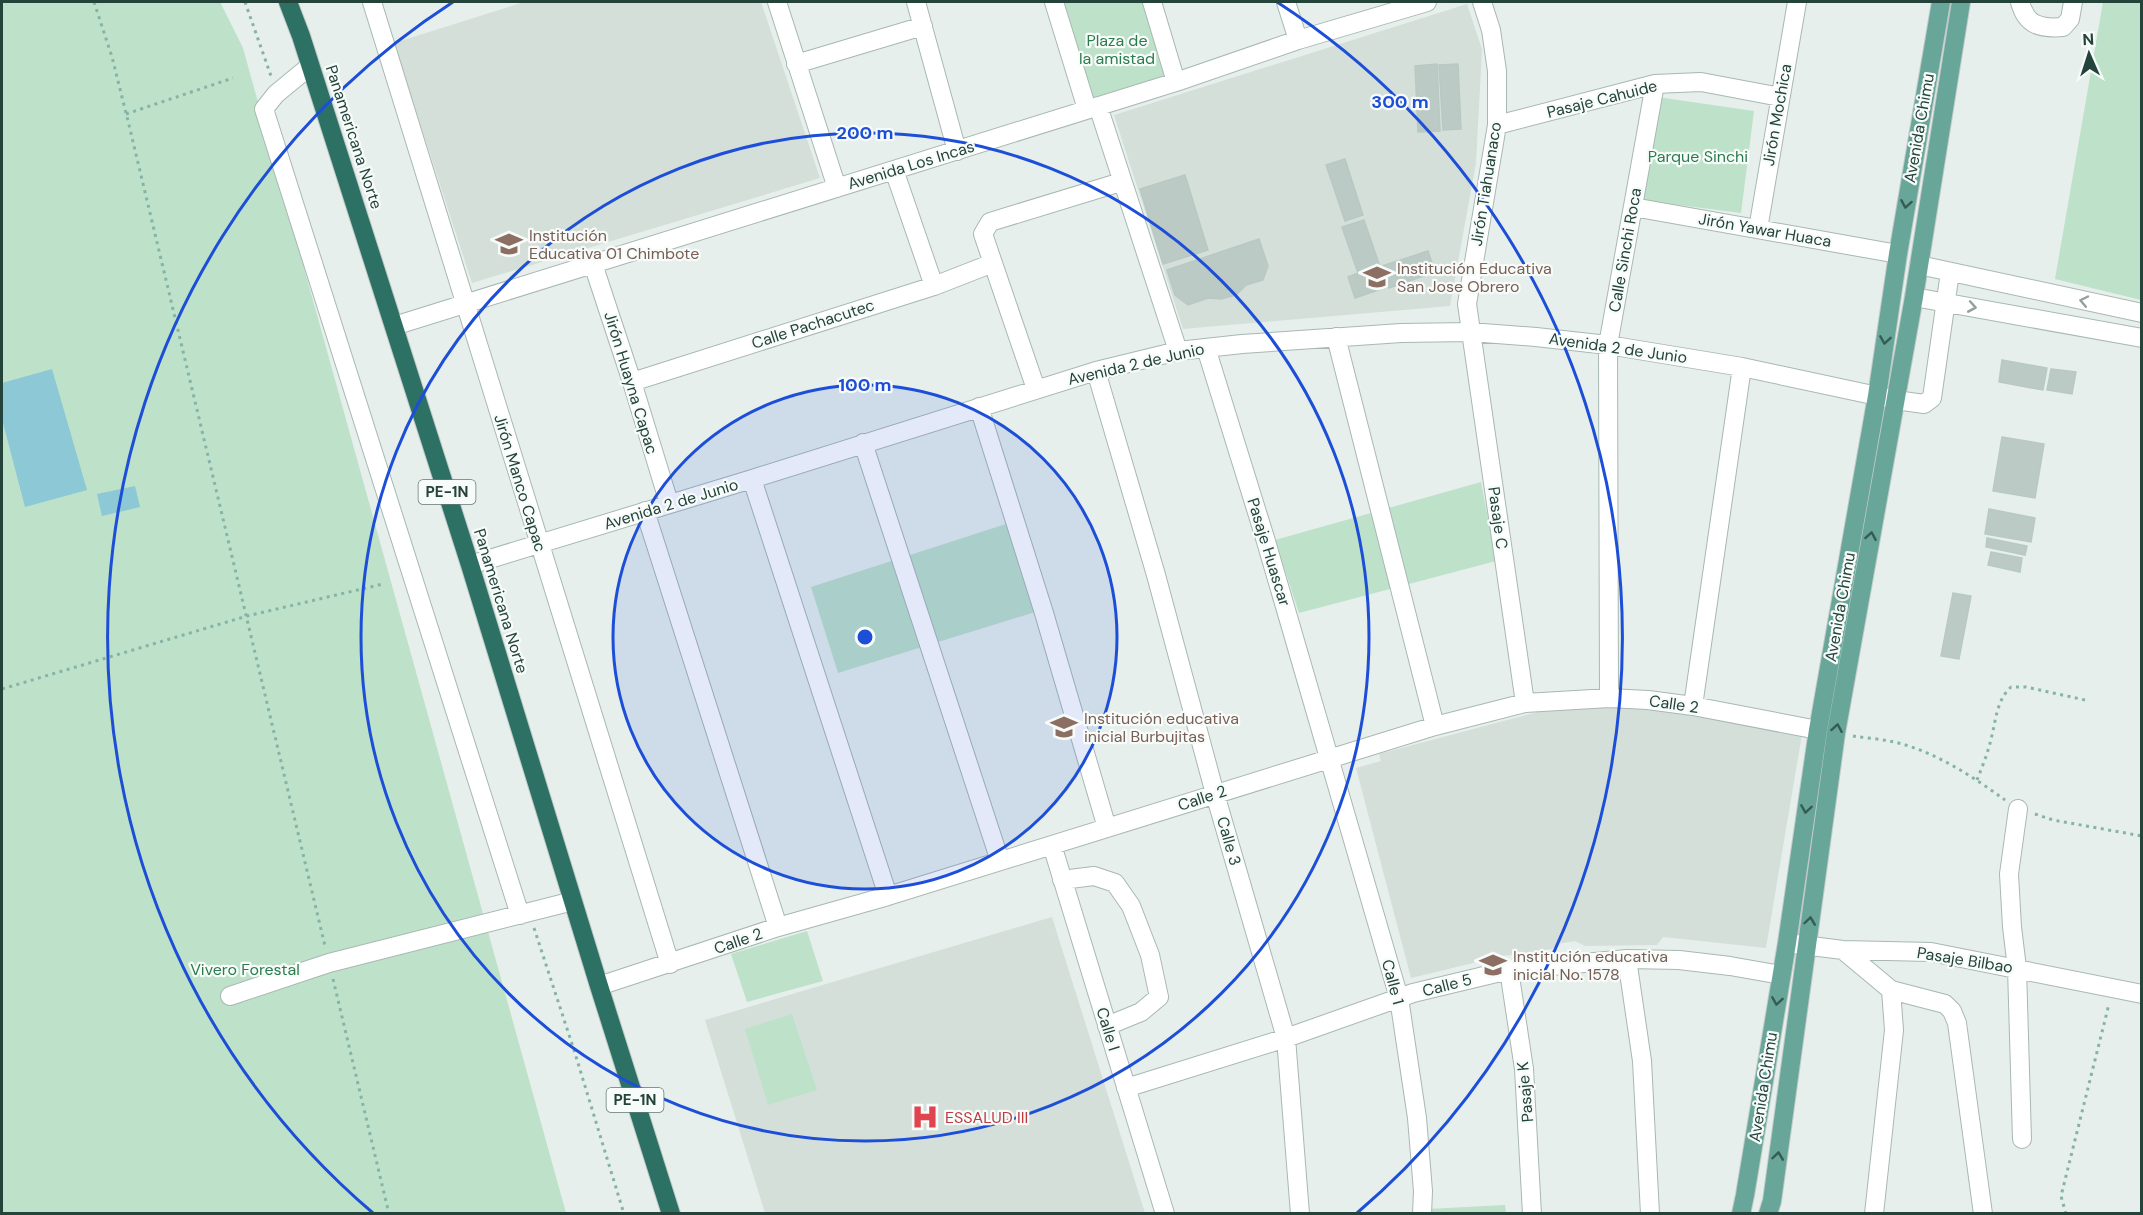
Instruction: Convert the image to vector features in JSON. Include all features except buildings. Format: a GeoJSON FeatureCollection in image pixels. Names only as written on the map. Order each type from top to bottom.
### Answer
{"type":"FeatureCollection","features":[{"type":"Feature","properties":{"kind":"highway","name":"Panamericana Norte"},"geometry":{"type":"LineString","coordinates":[[288,2],[470,565],[599,986],[672,1214]]}},
{"type":"Feature","properties":{"kind":"main road","name":"Avenida Chimu"},"geometry":{"type":"LineString","coordinates":[[1768,1214],[1772,1201],[1807,945],[1827,732],[1898,254],[1941,2]]}},
{"type":"Feature","properties":{"kind":"main road","name":"Avenida Chimu"},"geometry":{"type":"LineString","coordinates":[[1741,1214],[1781,975],[1827,732],[1896,400],[1961,2]]}},
{"type":"Feature","properties":{"kind":"street","name":"Jirón Manco Capac"},"geometry":{"type":"LineString","coordinates":[[372,2],[670,964]]}},
{"type":"Feature","properties":{"kind":"street"},"geometry":{"type":"LineString","coordinates":[[777,2],[837,188]]}},
{"type":"Feature","properties":{"kind":"street"},"geometry":{"type":"LineString","coordinates":[[916,2],[957,151]]}},
{"type":"Feature","properties":{"kind":"street"},"geometry":{"type":"LineString","coordinates":[[1054,2],[1121,182],[1178,351]]}},
{"type":"Feature","properties":{"kind":"street"},"geometry":{"type":"LineString","coordinates":[[1152,2],[1176,82]]}},
{"type":"Feature","properties":{"kind":"street"},"geometry":{"type":"LineString","coordinates":[[1286,2],[1298,40]]}},
{"type":"Feature","properties":{"kind":"street","name":"Avenida Los Incas"},"geometry":{"type":"LineString","coordinates":[[394,326],[1176,82],[1298,40],[1426,2]]}},
{"type":"Feature","properties":{"kind":"street","name":"Jirón Tiahuanaco"},"geometry":{"type":"LineString","coordinates":[[1470,332],[1467,304],[1497,125],[1495,61],[1491,30],[1482,2]]}},
{"type":"Feature","properties":{"kind":"street","name":"Jirón Mochica"},"geometry":{"type":"LineString","coordinates":[[1758,229],[1797,2]]}},
{"type":"Feature","properties":{"kind":"street"},"geometry":{"type":"LineString","coordinates":[[2020,2],[2023,15],[2037,26],[2052,28],[2063,27],[2070,19],[2073,2]]}},
{"type":"Feature","properties":{"kind":"street"},"geometry":{"type":"LineString","coordinates":[[796,64],[923,27]]}},
{"type":"Feature","properties":{"kind":"street"},"geometry":{"type":"LineString","coordinates":[[310,66],[276,94],[264,109],[520,915]]}},
{"type":"Feature","properties":{"kind":"street","name":"Pasaje Cahuide"},"geometry":{"type":"LineString","coordinates":[[1497,125],[1655,84],[1701,82],[1779,97]]}},
{"type":"Feature","properties":{"kind":"street","name":"Calle Sinchi Roca"},"geometry":{"type":"LineString","coordinates":[[1609,698],[1608,345],[1655,84]]}},
{"type":"Feature","properties":{"kind":"street"},"geometry":{"type":"LineString","coordinates":[[894,170],[934,286]]}},
{"type":"Feature","properties":{"kind":"street"},"geometry":{"type":"LineString","coordinates":[[1036,389],[983,234],[990,222],[1121,182]]}},
{"type":"Feature","properties":{"kind":"street","name":"Jirón Yawar Huaca"},"geometry":{"type":"LineString","coordinates":[[1633,207],[1898,254]]}},
{"type":"Feature","properties":{"kind":"street","name":"Calle Pachacutec"},"geometry":{"type":"LineString","coordinates":[[632,382],[934,286],[993,263]]}},
{"type":"Feature","properties":{"kind":"street","name":"Jirón Huayna Capac"},"geometry":{"type":"LineString","coordinates":[[593,264],[669,503]]}},
{"type":"Feature","properties":{"kind":"street"},"geometry":{"type":"LineString","coordinates":[[1919,265],[2142,313]]}},
{"type":"Feature","properties":{"kind":"street","name":"Avenida 2 de Junio"},"geometry":{"type":"LineString","coordinates":[[470,565],[752,479],[979,406],[1096,371],[1178,351],[1336,337],[1470,332],[1608,345],[1742,367],[1924,404],[1932,399],[1950,272]]}},
{"type":"Feature","properties":{"kind":"street"},"geometry":{"type":"LineString","coordinates":[[1914,297],[2142,338]]}},
{"type":"Feature","properties":{"kind":"street","name":"Pasaje C"},"geometry":{"type":"LineString","coordinates":[[1470,332],[1525,703]]}},
{"type":"Feature","properties":{"kind":"street"},"geometry":{"type":"LineString","coordinates":[[1336,337],[1435,726]]}},
{"type":"Feature","properties":{"kind":"street","name":"Pasaje Huascar"},"geometry":{"type":"LineString","coordinates":[[1206,348],[1265,538],[1329,758]]}},
{"type":"Feature","properties":{"kind":"street"},"geometry":{"type":"LineString","coordinates":[[1693,706],[1742,367]]}},
{"type":"Feature","properties":{"kind":"street","name":"Calle 3"},"geometry":{"type":"LineString","coordinates":[[1096,371],[1156,575],[1215,794],[1286,1038],[1300,1214]]}},
{"type":"Feature","properties":{"kind":"street"},"geometry":{"type":"LineString","coordinates":[[979,406],[1044,613],[1107,828]]}},
{"type":"Feature","properties":{"kind":"street"},"geometry":{"type":"LineString","coordinates":[[863,443],[1000,861]]}},
{"type":"Feature","properties":{"kind":"street"},"geometry":{"type":"LineString","coordinates":[[752,479],[888,896]]}},
{"type":"Feature","properties":{"kind":"street"},"geometry":{"type":"LineString","coordinates":[[645,511],[778,927]]}},
{"type":"Feature","properties":{"kind":"street","name":"Calle 2"},"geometry":{"type":"LineString","coordinates":[[599,986],[778,927],[888,896],[1329,758],[1435,726],[1525,703],[1609,698],[1648,700],[1693,706],[1827,732]]}},
{"type":"Feature","properties":{"kind":"street","name":"Calle 1"},"geometry":{"type":"LineString","coordinates":[[1329,758],[1399,999],[1417,1118],[1423,1191],[1422,1214]]}},
{"type":"Feature","properties":{"kind":"street"},"geometry":{"type":"LineString","coordinates":[[2018,809],[2009,874],[2017,968],[2022,1139]]}},
{"type":"Feature","properties":{"kind":"street","name":"Calle I"},"geometry":{"type":"LineString","coordinates":[[1052,845],[1165,1214]]}},
{"type":"Feature","properties":{"kind":"street"},"geometry":{"type":"LineString","coordinates":[[1062,880],[1094,876],[1115,884],[1131,906],[1150,955],[1159,997],[1141,1012],[1107,1026]]}},
{"type":"Feature","properties":{"kind":"street"},"geometry":{"type":"LineString","coordinates":[[230,996],[329,963],[573,901]]}},
{"type":"Feature","properties":{"kind":"street","name":"Pasaje Bilbao"},"geometry":{"type":"LineString","coordinates":[[1787,943],[1842,950],[1931,952],[2142,994]]}},
{"type":"Feature","properties":{"kind":"street"},"geometry":{"type":"LineString","coordinates":[[1842,950],[1891,990],[1945,1004],[1952,1011],[1959,1035],[1983,1214]]}},
{"type":"Feature","properties":{"kind":"street"},"geometry":{"type":"LineString","coordinates":[[1627,959],[1642,1061],[1650,1214]]}},
{"type":"Feature","properties":{"kind":"street","name":"Calle 5"},"geometry":{"type":"LineString","coordinates":[[1126,1088],[1286,1038],[1413,993],[1509,970],[1627,959],[1679,960],[1781,975]]}},
{"type":"Feature","properties":{"kind":"street","name":"Pasaje K"},"geometry":{"type":"LineString","coordinates":[[1509,970],[1524,1069],[1532,1214]]}},
{"type":"Feature","properties":{"kind":"street"},"geometry":{"type":"LineString","coordinates":[[1874,1214],[1894,1029],[1891,990]]}},
{"type":"Feature","properties":{"kind":"path"},"geometry":{"type":"LineString","coordinates":[[94,2],[112,57],[126,114],[389,1214]]}},
{"type":"Feature","properties":{"kind":"path"},"geometry":{"type":"LineString","coordinates":[[126,114],[233,78]]}},
{"type":"Feature","properties":{"kind":"path"},"geometry":{"type":"LineString","coordinates":[[2,689],[247,616],[383,584]]}},
{"type":"Feature","properties":{"kind":"path"},"geometry":{"type":"LineString","coordinates":[[1977,780],[1991,742],[1998,705],[2004,693],[2011,687],[2026,687],[2085,700]]}},
{"type":"Feature","properties":{"kind":"path"},"geometry":{"type":"LineString","coordinates":[[1827,732],[1896,742],[1931,755],[1977,780],[2018,809],[2053,820],[2142,836]]}},
{"type":"Feature","properties":{"kind":"path"},"geometry":{"type":"LineString","coordinates":[[2066,1214],[2061,1196],[2113,988]]}},
{"type":"Feature","properties":{"kind":"shaded area"},"geometry":{"type":"Polygon","coordinates":[[[524,2],[761,2],[820,178],[472,283],[394,43],[524,2]]]}},
{"type":"Feature","properties":{"kind":"shaded area"},"geometry":{"type":"Polygon","coordinates":[[[1467,4],[1482,49],[1476,163],[1450,306],[1183,329],[1114,115],[1467,4]]]}},
{"type":"Feature","properties":{"kind":"shaded area"},"geometry":{"type":"Polygon","coordinates":[[[1626,707],[1704,714],[1802,734],[1766,948],[1663,937],[1657,945],[1585,946],[1575,941],[1557,944],[1552,949],[1502,956],[1411,978],[1356,768],[1381,761],[1379,754],[1545,710],[1626,707]]]}},
{"type":"Feature","properties":{"kind":"shaded area","name":"ESSALUD III"},"geometry":{"type":"Polygon","coordinates":[[[1052,917],[1145,1213],[765,1213],[705,1020],[1052,917]]]}},
{"type":"Feature","properties":{"kind":"green space","name":"Vivero Forestal"},"geometry":{"type":"Polygon","coordinates":[[[2,2],[220,2],[243,48],[566,1213],[2,1214],[2,2]]]}},
{"type":"Feature","properties":{"kind":"green space","name":"Plaza de la amistad"},"geometry":{"type":"Polygon","coordinates":[[[1054,2],[1151,2],[1176,82],[1087,109],[1054,2]]]}},
{"type":"Feature","properties":{"kind":"green space"},"geometry":{"type":"Polygon","coordinates":[[[2103,2],[2141,2],[2141,300],[2055,279],[2103,2]]]}},
{"type":"Feature","properties":{"kind":"green space","name":"Parque Sinchi"},"geometry":{"type":"Polygon","coordinates":[[[1657,97],[1754,111],[1741,213],[1640,200],[1657,97]]]}},
{"type":"Feature","properties":{"kind":"green space"},"geometry":{"type":"Polygon","coordinates":[[[1481,482],[1496,561],[1299,613],[1275,540],[1481,482]]]}},
{"type":"Feature","properties":{"kind":"green space"},"geometry":{"type":"Polygon","coordinates":[[[1006,524],[1035,612],[838,673],[811,587],[1006,524]]]}},
{"type":"Feature","properties":{"kind":"green space"},"geometry":{"type":"Polygon","coordinates":[[[807,931],[823,981],[747,1002],[731,954],[807,931]]]}},
{"type":"Feature","properties":{"kind":"green space"},"geometry":{"type":"Polygon","coordinates":[[[792,1014],[817,1090],[768,1105],[745,1029],[792,1014]]]}},
{"type":"Feature","properties":{"kind":"green space"},"geometry":{"type":"Polygon","coordinates":[[[1505,1205],[1506,1213],[1428,1213],[1428,1209],[1505,1205]]]}},
{"type":"Feature","properties":{"kind":"water"},"geometry":{"type":"Polygon","coordinates":[[[52,369],[87,490],[25,507],[2,419],[2,383],[52,369]]]}},
{"type":"Feature","properties":{"kind":"water"},"geometry":{"type":"Polygon","coordinates":[[[135,486],[140,507],[102,516],[97,494],[135,486]]]}},
{"type":"Feature","properties":{"kind":"place","name":"Institución Educativa 01 Chimbote"},"geometry":{"type":"Point","coordinates":[509,244]}},
{"type":"Feature","properties":{"kind":"place","name":"Institución Educativa San Jose Obrero"},"geometry":{"type":"Point","coordinates":[1377,277]}},
{"type":"Feature","properties":{"kind":"place","name":"Institución educativa inicial Burbujitas"},"geometry":{"type":"Point","coordinates":[1064,727]}},
{"type":"Feature","properties":{"kind":"place","name":"Institución educativa inicial No. 1578"},"geometry":{"type":"Point","coordinates":[1493,965]}},
{"type":"Feature","properties":{"kind":"place","name":"ESSALUD III"},"geometry":{"type":"Point","coordinates":[925,1117]}}]}
